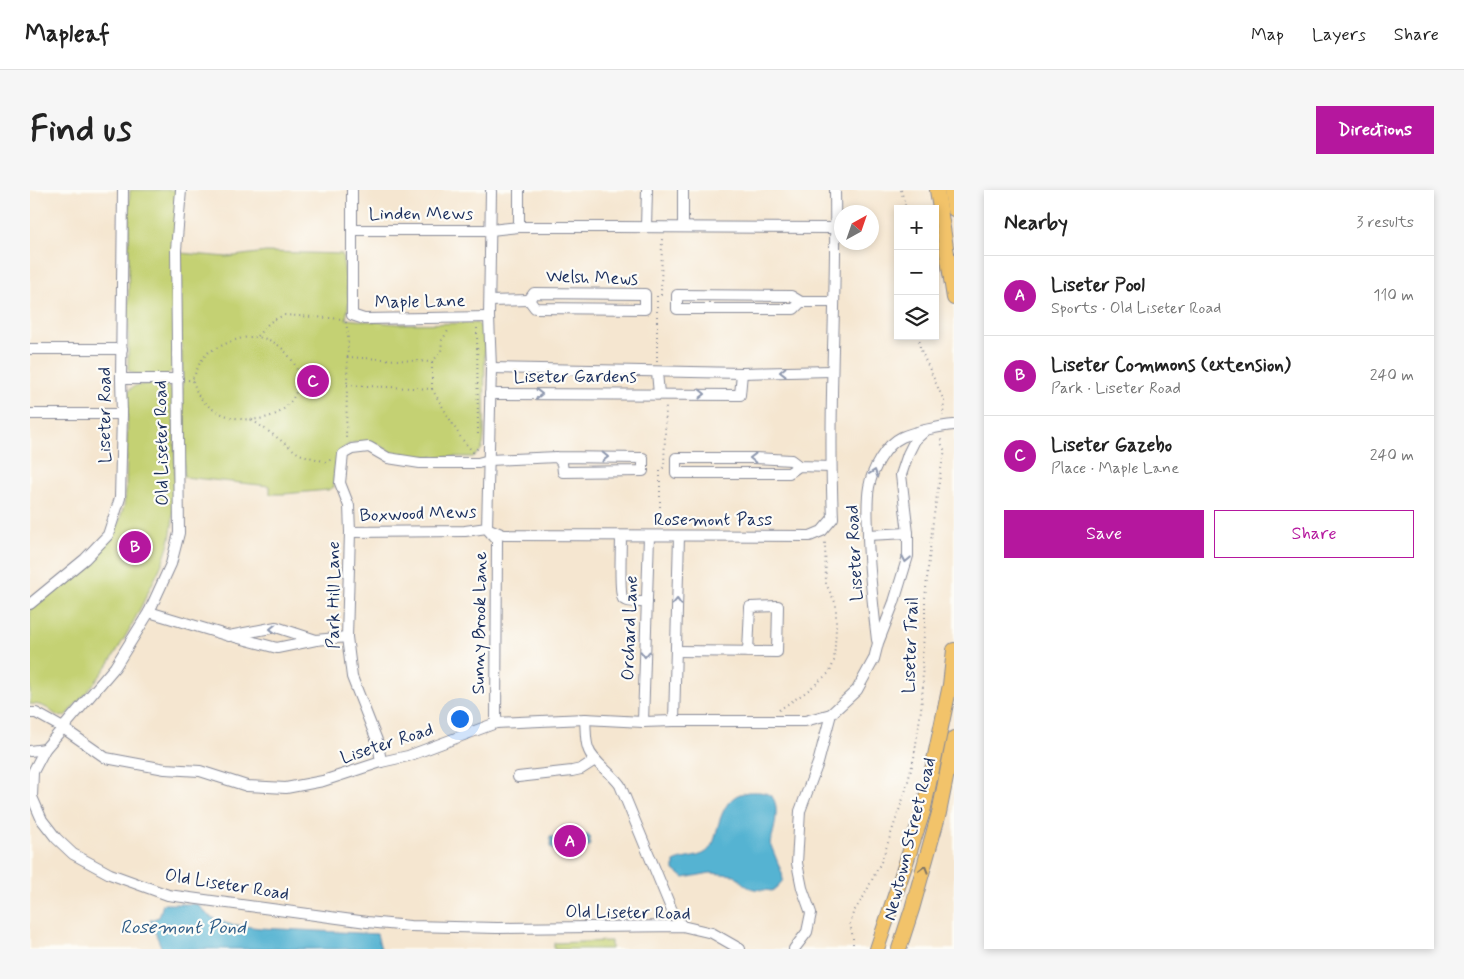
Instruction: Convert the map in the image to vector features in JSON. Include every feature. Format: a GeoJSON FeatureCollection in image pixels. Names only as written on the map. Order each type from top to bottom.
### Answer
{"type":"FeatureCollection","features":[{"type":"Feature","properties":{"kind":"main road"},"geometry":{"type":"LineString","coordinates":[[937,190],[954,298]]}},
{"type":"Feature","properties":{"kind":"main road"},"geometry":{"type":"LineString","coordinates":[[951,190],[954,209]]}},
{"type":"Feature","properties":{"kind":"main road","name":"Newtown Street Road"},"geometry":{"type":"LineString","coordinates":[[877,949],[923,812],[950,685],[954,650]]}},
{"type":"Feature","properties":{"kind":"main road","name":"Newtown Street Road"},"geometry":{"type":"LineString","coordinates":[[899,949],[940,812],[953,747]]}},
{"type":"Feature","properties":{"kind":"main road"},"geometry":{"type":"LineString","coordinates":[[896,897],[915,900]]}},
{"type":"Feature","properties":{"kind":"street","name":"Liseter Road"},"geometry":{"type":"LineString","coordinates":[[30,604],[85,559],[108,535],[120,498],[123,190]]}},
{"type":"Feature","properties":{"kind":"street","name":"Old Liseter Road"},"geometry":{"type":"LineString","coordinates":[[181,190],[176,250],[183,380],[180,532],[171,564],[149,612],[115,667],[46,749],[34,772],[32,797],[42,820],[56,838],[73,854],[110,874],[168,895],[410,926],[497,928],[682,926],[712,933],[740,949]]}},
{"type":"Feature","properties":{"kind":"street"},"geometry":{"type":"LineString","coordinates":[[352,190],[352,230]]}},
{"type":"Feature","properties":{"kind":"street"},"geometry":{"type":"LineString","coordinates":[[487,528],[491,368],[489,316],[491,190]]}},
{"type":"Feature","properties":{"kind":"street"},"geometry":{"type":"LineString","coordinates":[[519,190],[519,227]]}},
{"type":"Feature","properties":{"kind":"street"},"geometry":{"type":"LineString","coordinates":[[646,227],[647,190]]}},
{"type":"Feature","properties":{"kind":"street"},"geometry":{"type":"LineString","coordinates":[[683,190],[683,227]]}},
{"type":"Feature","properties":{"kind":"street","name":"Rosemont Pass"},"geometry":{"type":"LineString","coordinates":[[835,190],[835,205]]}},
{"type":"Feature","properties":{"kind":"street","name":"Linden Mews"},"geometry":{"type":"LineString","coordinates":[[352,230],[491,230],[519,227],[834,228]]}},
{"type":"Feature","properties":{"kind":"street","name":"Maple Lane"},"geometry":{"type":"LineString","coordinates":[[352,230],[352,315],[364,319],[489,316]]}},
{"type":"Feature","properties":{"kind":"street","name":"Rosemont Pass"},"geometry":{"type":"LineString","coordinates":[[487,528],[504,535],[810,536],[822,531],[833,518],[831,467],[835,250]]}},
{"type":"Feature","properties":{"kind":"street","name":"Welsh Mews"},"geometry":{"type":"LineString","coordinates":[[534,292],[645,294],[645,310],[536,308],[529,300],[534,292]]}},
{"type":"Feature","properties":{"kind":"street"},"geometry":{"type":"LineString","coordinates":[[801,302],[794,309],[677,309],[677,295],[791,296],[801,302],[834,302]]}},
{"type":"Feature","properties":{"kind":"street","name":"Welsh Mews"},"geometry":{"type":"LineString","coordinates":[[490,301],[529,300]]}},
{"type":"Feature","properties":{"kind":"street"},"geometry":{"type":"LineString","coordinates":[[30,349],[122,349]]}},
{"type":"Feature","properties":{"kind":"street","name":"Liseter Gardens"},"geometry":{"type":"LineString","coordinates":[[491,368],[742,373],[832,371]]}},
{"type":"Feature","properties":{"kind":"street","name":"Liseter Gardens"},"geometry":{"type":"LineString","coordinates":[[657,372],[662,394]]}},
{"type":"Feature","properties":{"kind":"street","name":"Liseter Gardens"},"geometry":{"type":"LineString","coordinates":[[490,394],[740,395],[742,373]]}},
{"type":"Feature","properties":{"kind":"street"},"geometry":{"type":"LineString","coordinates":[[121,379],[183,380]]}},
{"type":"Feature","properties":{"kind":"street"},"geometry":{"type":"LineString","coordinates":[[30,414],[122,414]]}},
{"type":"Feature","properties":{"kind":"street","name":"Liseter Road"},"geometry":{"type":"LineString","coordinates":[[878,643],[869,568],[867,510],[869,486],[877,465],[886,450],[901,437],[954,425]]}},
{"type":"Feature","properties":{"kind":"street","name":"Liseter Road"},"geometry":{"type":"LineString","coordinates":[[30,713],[36,713],[63,728],[106,758],[165,769],[200,771],[247,786],[286,788],[323,781],[381,762],[408,756],[496,724],[585,720],[643,722],[805,721],[831,714],[857,690],[874,659],[878,643],[894,602],[908,556],[908,533],[901,475],[915,440],[926,430]]}},
{"type":"Feature","properties":{"kind":"street"},"geometry":{"type":"LineString","coordinates":[[343,454],[352,449],[369,447],[388,458],[420,463],[478,463],[488,460],[557,457],[643,458],[643,471],[562,472],[562,463],[557,457]]}},
{"type":"Feature","properties":{"kind":"street","name":"Park Hill Lane"},"geometry":{"type":"LineString","coordinates":[[343,454],[340,483],[349,506],[350,532],[347,637],[352,677],[378,743],[381,762]]}},
{"type":"Feature","properties":{"kind":"street"},"geometry":{"type":"LineString","coordinates":[[799,466],[790,473],[676,472],[676,458],[791,460],[799,466],[831,467]]}},
{"type":"Feature","properties":{"kind":"street","name":"Boxwood Mews"},"geometry":{"type":"LineString","coordinates":[[350,532],[465,531],[487,528]]}},
{"type":"Feature","properties":{"kind":"street","name":"Sunny Brook Lane"},"geometry":{"type":"LineString","coordinates":[[487,528],[498,540],[496,724]]}},
{"type":"Feature","properties":{"kind":"street"},"geometry":{"type":"LineString","coordinates":[[868,535],[908,533]]}},
{"type":"Feature","properties":{"kind":"street"},"geometry":{"type":"LineString","coordinates":[[621,536],[622,596],[627,601],[647,602]]}},
{"type":"Feature","properties":{"kind":"street","name":"Orchard Lane"},"geometry":{"type":"LineString","coordinates":[[643,722],[647,602],[655,536]]}},
{"type":"Feature","properties":{"kind":"street"},"geometry":{"type":"LineString","coordinates":[[674,721],[679,536]]}},
{"type":"Feature","properties":{"kind":"street"},"geometry":{"type":"LineString","coordinates":[[676,651],[748,652],[777,652],[778,606],[750,607],[748,652]]}},
{"type":"Feature","properties":{"kind":"street"},"geometry":{"type":"LineString","coordinates":[[149,612],[277,648],[316,640],[347,637]]}},
{"type":"Feature","properties":{"kind":"street"},"geometry":{"type":"LineString","coordinates":[[231,636],[276,627],[316,640]]}},
{"type":"Feature","properties":{"kind":"street"},"geometry":{"type":"LineString","coordinates":[[794,949],[807,932],[811,913],[802,888],[797,863],[800,810],[818,763],[831,714]]}},
{"type":"Feature","properties":{"kind":"street"},"geometry":{"type":"LineString","coordinates":[[585,720],[587,748],[591,755],[620,785],[674,913],[682,926]]}},
{"type":"Feature","properties":{"kind":"street"},"geometry":{"type":"LineString","coordinates":[[30,752],[46,749]]}},
{"type":"Feature","properties":{"kind":"street"},"geometry":{"type":"LineString","coordinates":[[518,777],[572,771],[596,760]]}},
{"type":"Feature","properties":{"kind":"path"},"geometry":{"type":"LineString","coordinates":[[901,190],[905,205]]}},
{"type":"Feature","properties":{"kind":"path"},"geometry":{"type":"LineString","coordinates":[[657,372],[657,296],[662,295],[662,227]]}},
{"type":"Feature","properties":{"kind":"path"},"geometry":{"type":"LineString","coordinates":[[252,420],[299,454],[326,462],[343,454],[346,446],[348,335],[346,319],[284,315],[270,322],[257,336]]}},
{"type":"Feature","properties":{"kind":"path"},"geometry":{"type":"LineString","coordinates":[[454,326],[449,329],[442,340],[441,352],[432,362],[432,389],[461,438],[473,452],[478,449],[477,325]]}},
{"type":"Feature","properties":{"kind":"path"},"geometry":{"type":"LineString","coordinates":[[257,336],[273,341],[284,350],[295,363],[299,379],[298,391],[279,413],[252,420],[221,413],[205,403],[197,394],[194,382],[183,380],[194,377],[199,364],[210,352],[235,339],[257,336]]}},
{"type":"Feature","properties":{"kind":"path","name":"Liseter Trail"},"geometry":{"type":"LineString","coordinates":[[853,949],[850,924],[853,913],[882,860],[905,793],[914,758],[921,710],[925,598],[933,521],[945,451],[941,444],[944,401],[920,348],[919,340]]}},
{"type":"Feature","properties":{"kind":"path"},"geometry":{"type":"LineString","coordinates":[[347,357],[432,362]]}},
{"type":"Feature","properties":{"kind":"path"},"geometry":{"type":"LineString","coordinates":[[347,385],[432,389]]}},
{"type":"Feature","properties":{"kind":"path"},"geometry":{"type":"LineString","coordinates":[[655,536],[660,471],[664,467],[662,394]]}},
{"type":"Feature","properties":{"kind":"path"},"geometry":{"type":"LineString","coordinates":[[776,711],[784,708],[830,672],[834,661],[836,604],[826,584],[825,542]]}},
{"type":"Feature","properties":{"kind":"green space"},"geometry":{"type":"Polygon","coordinates":[[[130,190],[178,190],[174,368],[167,375],[136,375],[128,370],[130,190]]]}},
{"type":"Feature","properties":{"kind":"green space"},"geometry":{"type":"Polygon","coordinates":[[[266,252],[342,254],[349,301],[346,319],[398,324],[477,323],[485,334],[484,434],[481,450],[473,457],[404,456],[394,454],[372,442],[352,443],[345,447],[337,458],[334,472],[334,487],[328,490],[284,494],[270,494],[270,486],[184,477],[180,253],[227,257],[266,252]]]}},
{"type":"Feature","properties":{"kind":"green space"},"geometry":{"type":"Polygon","coordinates":[[[150,384],[166,385],[172,390],[174,404],[174,501],[168,547],[140,608],[110,662],[94,684],[70,711],[65,716],[60,716],[45,707],[30,704],[30,608],[99,552],[107,543],[118,524],[124,506],[126,490],[128,392],[135,386],[150,384]]]}},
{"type":"Feature","properties":{"kind":"green space"},"geometry":{"type":"Polygon","coordinates":[[[611,941],[611,949],[554,949],[554,943],[611,941]]]}},
{"type":"Feature","properties":{"kind":"water"},"geometry":{"type":"Polygon","coordinates":[[[748,792],[766,793],[771,796],[776,805],[776,819],[770,843],[782,873],[783,880],[778,886],[772,891],[755,889],[748,887],[735,875],[710,873],[684,878],[674,870],[674,862],[707,852],[713,843],[720,818],[728,803],[737,795],[748,792]]]}},
{"type":"Feature","properties":{"kind":"water"},"geometry":{"type":"Polygon","coordinates":[[[562,827],[577,827],[579,835],[589,835],[590,846],[571,853],[551,848],[550,837],[562,837],[562,827]]]}},
{"type":"Feature","properties":{"kind":"water","name":"Rosemont Pond"},"geometry":{"type":"Polygon","coordinates":[[[163,904],[197,904],[209,916],[228,924],[260,928],[377,934],[381,949],[162,949],[150,920],[159,917],[163,904]]]}},
{"type":"Feature","properties":{"kind":"place","name":"Liseter Gazebo"},"geometry":{"type":"Point","coordinates":[313,381]}},
{"type":"Feature","properties":{"kind":"place","name":"Liseter Commons (extension)"},"geometry":{"type":"Point","coordinates":[135,547]}},
{"type":"Feature","properties":{"kind":"place","name":"Liseter Pool"},"geometry":{"type":"Point","coordinates":[570,841]}}]}
